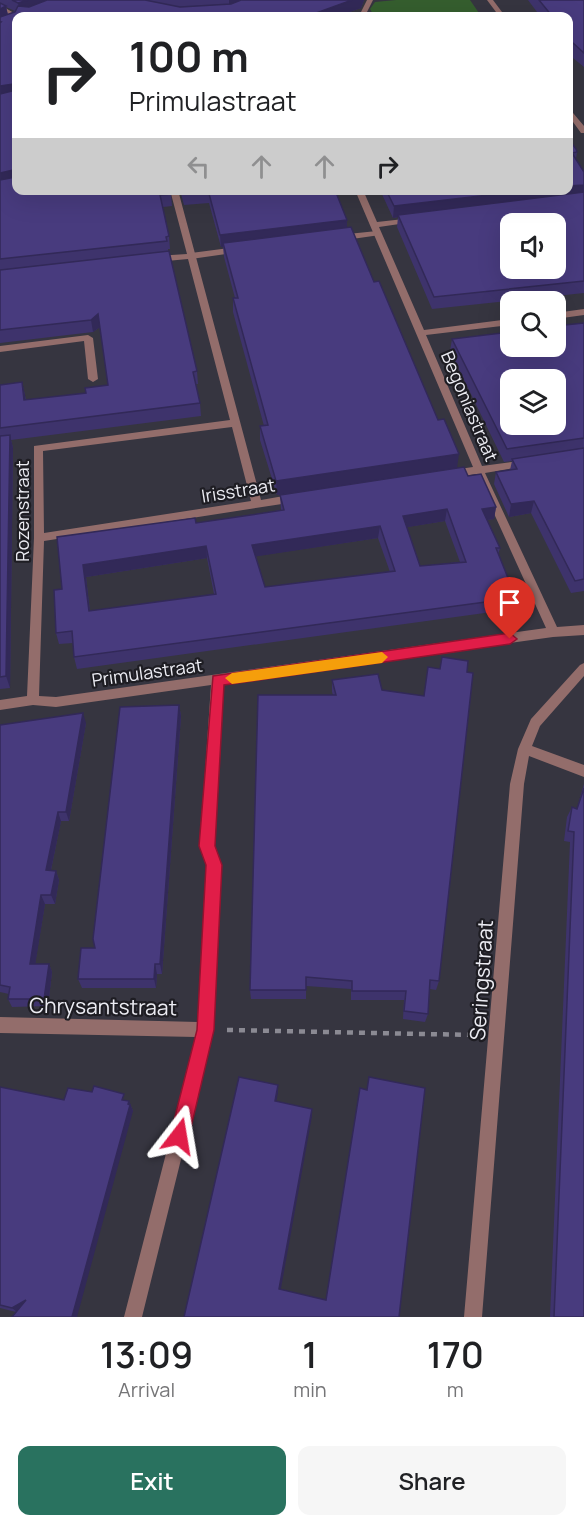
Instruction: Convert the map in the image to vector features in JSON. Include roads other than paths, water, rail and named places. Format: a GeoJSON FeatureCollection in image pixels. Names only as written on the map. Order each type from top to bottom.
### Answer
{"type":"FeatureCollection","features":[{"type":"Feature","properties":{"kind":"street"},"geometry":{"type":"LineString","coordinates":[[8,22],[12,20]]}},
{"type":"Feature","properties":{"kind":"street"},"geometry":{"type":"LineString","coordinates":[[573,116],[584,131]]}},
{"type":"Feature","properties":{"kind":"street"},"geometry":{"type":"LineString","coordinates":[[573,124],[578,123]]}},
{"type":"Feature","properties":{"kind":"street"},"geometry":{"type":"LineString","coordinates":[[175,195],[257,504]]}},
{"type":"Feature","properties":{"kind":"street","name":"Begoniastraat"},"geometry":{"type":"LineString","coordinates":[[361,195],[479,470],[553,632]]}},
{"type":"Feature","properties":{"kind":"street"},"geometry":{"type":"LineString","coordinates":[[330,239],[420,220]]}},
{"type":"Feature","properties":{"kind":"street"},"geometry":{"type":"LineString","coordinates":[[143,261],[249,249]]}},
{"type":"Feature","properties":{"kind":"street"},"geometry":{"type":"LineString","coordinates":[[566,314],[584,312]]}},
{"type":"Feature","properties":{"kind":"street"},"geometry":{"type":"LineString","coordinates":[[421,333],[500,323]]}},
{"type":"Feature","properties":{"kind":"street"},"geometry":{"type":"LineString","coordinates":[[0,349],[88,338],[93,379]]}},
{"type":"Feature","properties":{"kind":"street","name":"Rozenstraat"},"geometry":{"type":"LineString","coordinates":[[33,700],[39,538],[38,448],[235,423]]}},
{"type":"Feature","properties":{"kind":"street"},"geometry":{"type":"LineString","coordinates":[[444,475],[537,461]]}},
{"type":"Feature","properties":{"kind":"street","name":"Irisstraat"},"geometry":{"type":"LineString","coordinates":[[39,538],[304,497]]}},
{"type":"Feature","properties":{"kind":"street","name":"Primulastraat"},"geometry":{"type":"LineString","coordinates":[[0,705],[33,700],[56,702],[553,632],[584,630]]}},
{"type":"Feature","properties":{"kind":"street","name":"Seringstraat"},"geometry":{"type":"LineString","coordinates":[[473,1317],[517,784],[524,749],[535,723],[584,668]]}},
{"type":"Feature","properties":{"kind":"street"},"geometry":{"type":"LineString","coordinates":[[133,1317],[205,1030],[214,865],[207,846],[218,680]]}},
{"type":"Feature","properties":{"kind":"street"},"geometry":{"type":"LineString","coordinates":[[524,749],[584,771]]}},
{"type":"Feature","properties":{"kind":"street","name":"Chrysantstraat"},"geometry":{"type":"LineString","coordinates":[[0,1025],[205,1030]]}}]}
